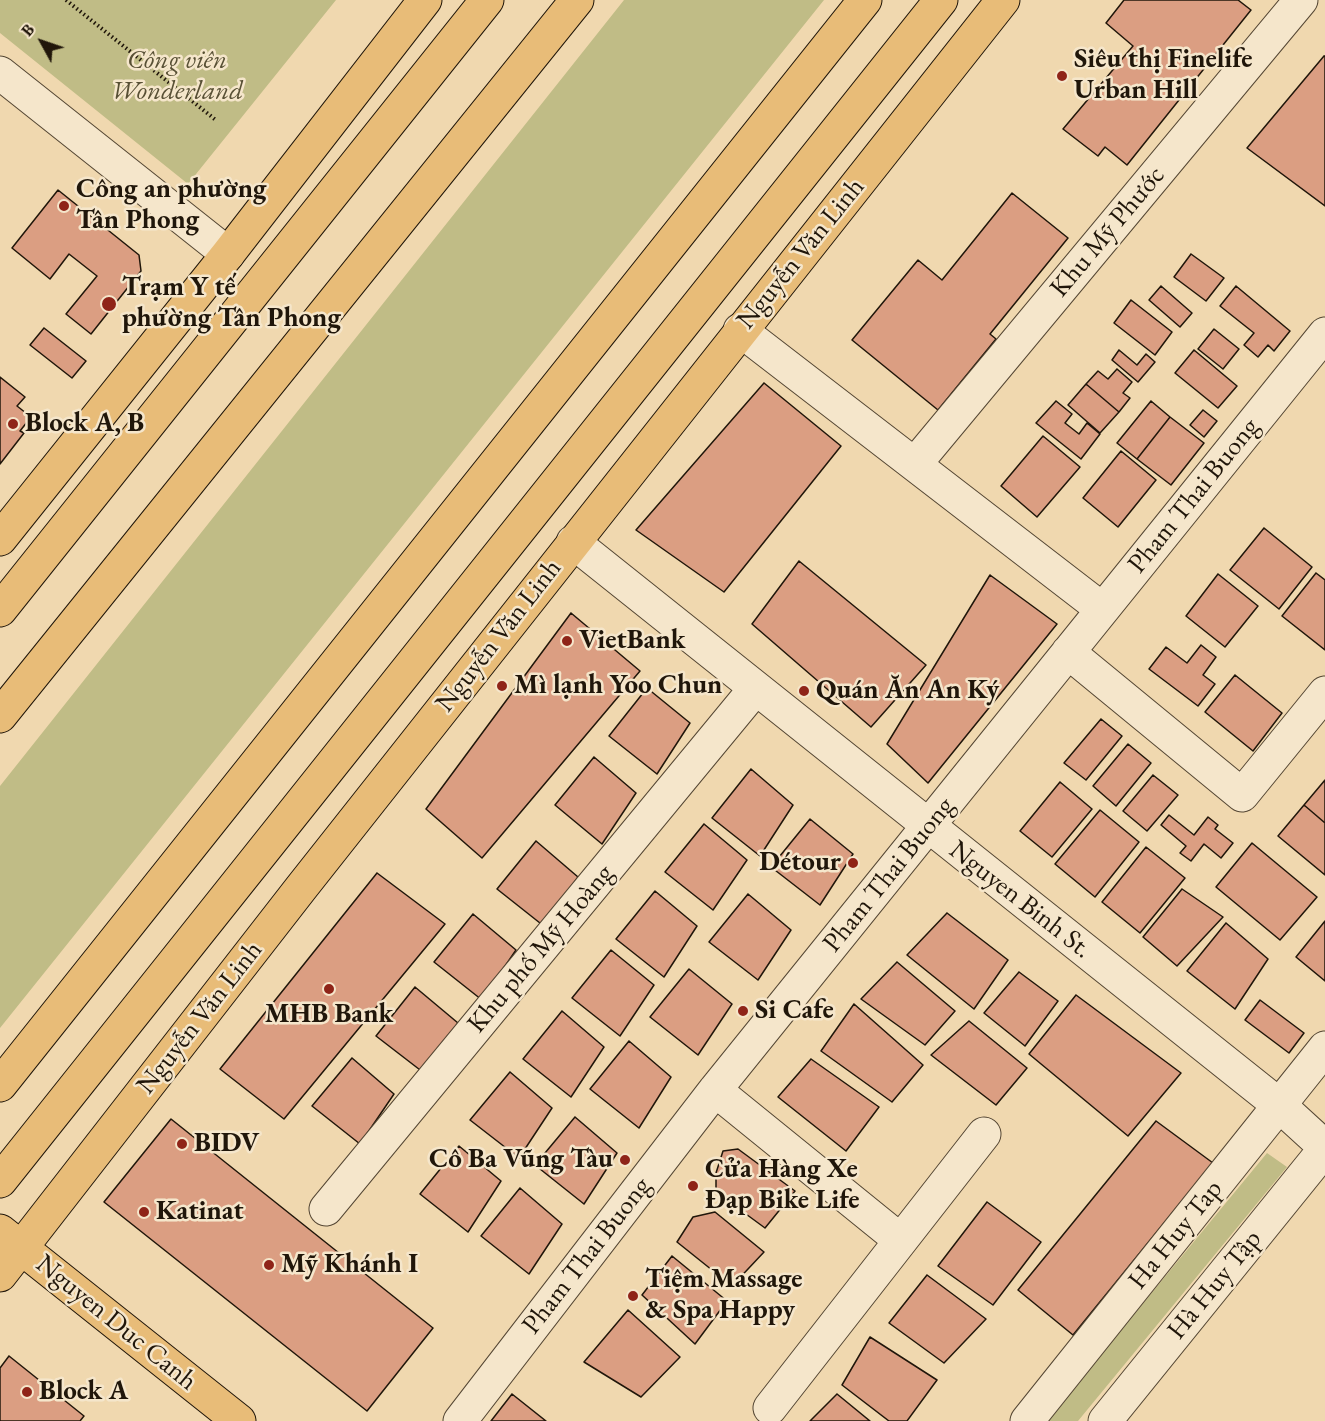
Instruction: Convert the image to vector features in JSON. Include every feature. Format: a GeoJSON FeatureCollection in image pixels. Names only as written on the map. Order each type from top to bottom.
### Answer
{"type":"FeatureCollection","features":[{"type":"Feature","properties":{"kind":"main road"},"geometry":{"type":"LineString","coordinates":[[0,539],[228,255],[425,0]]}},
{"type":"Feature","properties":{"kind":"main road"},"geometry":{"type":"LineString","coordinates":[[0,610],[487,0]]}},
{"type":"Feature","properties":{"kind":"main road"},"geometry":{"type":"LineString","coordinates":[[0,716],[577,0]]}},
{"type":"Feature","properties":{"kind":"main road"},"geometry":{"type":"LineString","coordinates":[[0,1084],[865,0]]}},
{"type":"Feature","properties":{"kind":"main road","name":"Nguyễn Văn Linh"},"geometry":{"type":"LineString","coordinates":[[0,1182],[941,0]]}},
{"type":"Feature","properties":{"kind":"main road","name":"Nguyễn Văn Linh"},"geometry":{"type":"LineString","coordinates":[[0,1275],[11,1239],[573,542],[1003,0]]}},
{"type":"Feature","properties":{"kind":"main road"},"geometry":{"type":"LineString","coordinates":[[228,255],[262,282]]}},
{"type":"Feature","properties":{"kind":"main road","name":"Nguyen Duc Canh"},"geometry":{"type":"LineString","coordinates":[[11,1239],[239,1421]]}},
{"type":"Feature","properties":{"kind":"street","name":"Khu Mỹ Phước"},"geometry":{"type":"LineString","coordinates":[[915,464],[1301,0]]}},
{"type":"Feature","properties":{"kind":"street"},"geometry":{"type":"LineString","coordinates":[[0,73],[228,255]]}},
{"type":"Feature","properties":{"kind":"street"},"geometry":{"type":"LineString","coordinates":[[740,330],[1102,609]]}},
{"type":"Feature","properties":{"kind":"street","name":"Pham Thai Buong"},"geometry":{"type":"LineString","coordinates":[[460,1421],[715,1090],[1325,334]]}},
{"type":"Feature","properties":{"kind":"street","name":"Nguyen Binh St."},"geometry":{"type":"LineString","coordinates":[[573,542],[1279,1106],[1325,1148]]}},
{"type":"Feature","properties":{"kind":"street"},"geometry":{"type":"LineString","coordinates":[[1068,652],[1242,795],[1325,693]]}},
{"type":"Feature","properties":{"kind":"street","name":"Khu phố Mỹ Hoàng"},"geometry":{"type":"LineString","coordinates":[[326,1209],[755,689]]}},
{"type":"Feature","properties":{"kind":"street","name":"Ha Huy Tap"},"geometry":{"type":"LineString","coordinates":[[1027,1421],[1325,1048]]}},
{"type":"Feature","properties":{"kind":"street"},"geometry":{"type":"LineString","coordinates":[[715,1090],[900,1240]]}},
{"type":"Feature","properties":{"kind":"street"},"geometry":{"type":"LineString","coordinates":[[770,1408],[984,1134]]}},
{"type":"Feature","properties":{"kind":"street","name":"Hà Huy Tập"},"geometry":{"type":"LineString","coordinates":[[1105,1421],[1325,1148]]}},
{"type":"Feature","properties":{"kind":"path"},"geometry":{"type":"LineString","coordinates":[[66,0],[218,121]]}},
{"type":"Feature","properties":{"kind":"green space","name":"Công viên Wonderland"},"geometry":{"type":"Polygon","coordinates":[[[0,0],[336,0],[188,184],[0,33],[0,0]]]}},
{"type":"Feature","properties":{"kind":"green space"},"geometry":{"type":"Polygon","coordinates":[[[624,0],[824,0],[0,1028],[0,786],[624,0]]]}},
{"type":"Feature","properties":{"kind":"green space"},"geometry":{"type":"Polygon","coordinates":[[[1267,1153],[1287,1167],[1078,1421],[1046,1421],[1267,1153]]]}},
{"type":"Feature","properties":{"kind":"building"},"geometry":{"type":"Polygon","coordinates":[[[1124,0],[1238,0],[1251,10],[1127,165],[1105,147],[1098,156],[1063,129],[1133,46],[1106,23],[1124,0]]]}},
{"type":"Feature","properties":{"kind":"building"},"geometry":{"type":"Polygon","coordinates":[[[1325,56],[1325,206],[1247,148],[1325,56]]]}},
{"type":"Feature","properties":{"kind":"building"},"geometry":{"type":"Polygon","coordinates":[[[58,190],[139,255],[141,271],[91,334],[66,314],[97,276],[69,254],[50,279],[12,248],[58,190]]]}},
{"type":"Feature","properties":{"kind":"building"},"geometry":{"type":"Polygon","coordinates":[[[1012,193],[1068,238],[990,334],[996,339],[938,410],[852,340],[918,260],[942,280],[1012,193]]]}},
{"type":"Feature","properties":{"kind":"building"},"geometry":{"type":"Polygon","coordinates":[[[1191,254],[1224,278],[1206,301],[1174,277],[1191,254]]]}},
{"type":"Feature","properties":{"kind":"building"},"geometry":{"type":"Polygon","coordinates":[[[1161,286],[1192,313],[1180,327],[1149,300],[1161,286]]]}},
{"type":"Feature","properties":{"kind":"building"},"geometry":{"type":"Polygon","coordinates":[[[1236,286],[1290,331],[1274,351],[1268,345],[1258,357],[1244,345],[1254,333],[1220,306],[1236,286]]]}},
{"type":"Feature","properties":{"kind":"building"},"geometry":{"type":"Polygon","coordinates":[[[1131,300],[1172,332],[1155,355],[1114,323],[1131,300]]]}},
{"type":"Feature","properties":{"kind":"building"},"geometry":{"type":"Polygon","coordinates":[[[44,328],[86,361],[72,378],[30,345],[44,328]]]}},
{"type":"Feature","properties":{"kind":"building"},"geometry":{"type":"Polygon","coordinates":[[[1214,329],[1239,349],[1223,369],[1198,349],[1214,329]]]}},
{"type":"Feature","properties":{"kind":"building"},"geometry":{"type":"Polygon","coordinates":[[[1119,350],[1137,365],[1146,354],[1155,362],[1138,382],[1112,360],[1119,350]]]}},
{"type":"Feature","properties":{"kind":"building"},"geometry":{"type":"Polygon","coordinates":[[[1194,350],[1237,386],[1218,408],[1175,373],[1194,350]]]}},
{"type":"Feature","properties":{"kind":"building"},"geometry":{"type":"Polygon","coordinates":[[[1117,369],[1132,382],[1123,393],[1130,398],[1119,412],[1086,384],[1098,371],[1108,379],[1117,369]]]}},
{"type":"Feature","properties":{"kind":"building","name":"Block A, B"},"geometry":{"type":"Polygon","coordinates":[[[0,377],[25,397],[17,406],[31,417],[20,431],[24,433],[0,464],[0,377]]]}},
{"type":"Feature","properties":{"kind":"building"},"geometry":{"type":"Polygon","coordinates":[[[764,383],[841,446],[724,592],[636,530],[764,383]]]}},
{"type":"Feature","properties":{"kind":"building"},"geometry":{"type":"Polygon","coordinates":[[[1086,384],[1119,412],[1100,433],[1068,405],[1086,384]]]}},
{"type":"Feature","properties":{"kind":"building"},"geometry":{"type":"Polygon","coordinates":[[[1056,401],[1072,414],[1065,423],[1079,434],[1087,423],[1100,434],[1081,459],[1036,423],[1056,401]]]}},
{"type":"Feature","properties":{"kind":"building"},"geometry":{"type":"Polygon","coordinates":[[[1151,401],[1170,417],[1137,459],[1117,443],[1151,401]]]}},
{"type":"Feature","properties":{"kind":"building"},"geometry":{"type":"Polygon","coordinates":[[[1203,410],[1217,421],[1204,437],[1190,425],[1203,410]]]}},
{"type":"Feature","properties":{"kind":"building"},"geometry":{"type":"Polygon","coordinates":[[[1170,417],[1204,443],[1171,485],[1137,459],[1170,417]]]}},
{"type":"Feature","properties":{"kind":"building"},"geometry":{"type":"Polygon","coordinates":[[[1043,436],[1080,467],[1037,517],[1001,486],[1043,436]]]}},
{"type":"Feature","properties":{"kind":"building"},"geometry":{"type":"Polygon","coordinates":[[[1121,451],[1156,480],[1118,527],[1083,498],[1121,451]]]}},
{"type":"Feature","properties":{"kind":"building"},"geometry":{"type":"Polygon","coordinates":[[[1264,528],[1312,567],[1279,609],[1230,570],[1264,528]]]}},
{"type":"Feature","properties":{"kind":"building"},"geometry":{"type":"Polygon","coordinates":[[[799,561],[926,665],[871,727],[752,624],[799,561]]]}},
{"type":"Feature","properties":{"kind":"building"},"geometry":{"type":"Polygon","coordinates":[[[1316,573],[1325,580],[1325,650],[1282,616],[1316,573]]]}},
{"type":"Feature","properties":{"kind":"building"},"geometry":{"type":"Polygon","coordinates":[[[1218,574],[1258,606],[1225,647],[1186,616],[1218,574]]]}},
{"type":"Feature","properties":{"kind":"building"},"geometry":{"type":"Polygon","coordinates":[[[990,575],[1057,624],[928,783],[887,744],[990,575]]]}},
{"type":"Feature","properties":{"kind":"building"},"geometry":{"type":"Polygon","coordinates":[[[571,613],[640,671],[482,858],[426,809],[571,613]]]}},
{"type":"Feature","properties":{"kind":"building"},"geometry":{"type":"Polygon","coordinates":[[[1201,645],[1216,657],[1203,675],[1215,684],[1198,706],[1149,669],[1166,647],[1187,663],[1201,645]]]}},
{"type":"Feature","properties":{"kind":"building"},"geometry":{"type":"Polygon","coordinates":[[[1235,675],[1282,713],[1253,751],[1205,712],[1235,675]]]}},
{"type":"Feature","properties":{"kind":"building"},"geometry":{"type":"Polygon","coordinates":[[[647,688],[690,723],[657,774],[609,736],[647,688]]]}},
{"type":"Feature","properties":{"kind":"building"},"geometry":{"type":"Polygon","coordinates":[[[1101,719],[1122,736],[1086,780],[1064,763],[1101,719]]]}},
{"type":"Feature","properties":{"kind":"building"},"geometry":{"type":"Polygon","coordinates":[[[1128,744],[1151,763],[1116,806],[1093,786],[1128,744]]]}},
{"type":"Feature","properties":{"kind":"building"},"geometry":{"type":"Polygon","coordinates":[[[594,757],[636,793],[602,844],[555,805],[594,757]]]}},
{"type":"Feature","properties":{"kind":"building"},"geometry":{"type":"Polygon","coordinates":[[[751,769],[793,805],[760,856],[712,818],[751,769]]]}},
{"type":"Feature","properties":{"kind":"building"},"geometry":{"type":"Polygon","coordinates":[[[1153,775],[1178,795],[1147,831],[1123,811],[1153,775]]]}},
{"type":"Feature","properties":{"kind":"building"},"geometry":{"type":"Polygon","coordinates":[[[1325,780],[1325,823],[1304,805],[1325,780]]]}},
{"type":"Feature","properties":{"kind":"building"},"geometry":{"type":"Polygon","coordinates":[[[1060,782],[1092,809],[1052,857],[1020,831],[1060,782]]]}},
{"type":"Feature","properties":{"kind":"building"},"geometry":{"type":"Polygon","coordinates":[[[1304,805],[1325,823],[1325,875],[1278,836],[1304,805]]]}},
{"type":"Feature","properties":{"kind":"building"},"geometry":{"type":"Polygon","coordinates":[[[1100,810],[1139,842],[1095,897],[1055,864],[1100,810]]]}},
{"type":"Feature","properties":{"kind":"building"},"geometry":{"type":"Polygon","coordinates":[[[1169,815],[1194,835],[1208,817],[1218,825],[1215,829],[1233,843],[1221,858],[1204,844],[1191,861],[1180,853],[1186,846],[1161,825],[1169,815]]]}},
{"type":"Feature","properties":{"kind":"building"},"geometry":{"type":"Polygon","coordinates":[[[810,819],[853,854],[820,905],[771,867],[810,819]]]}},
{"type":"Feature","properties":{"kind":"building"},"geometry":{"type":"Polygon","coordinates":[[[704,824],[747,860],[713,910],[665,872],[704,824]]]}},
{"type":"Feature","properties":{"kind":"building"},"geometry":{"type":"Polygon","coordinates":[[[536,841],[578,877],[545,927],[497,889],[536,841]]]}},
{"type":"Feature","properties":{"kind":"building"},"geometry":{"type":"Polygon","coordinates":[[[1252,843],[1317,897],[1280,940],[1216,887],[1252,843]]]}},
{"type":"Feature","properties":{"kind":"building"},"geometry":{"type":"Polygon","coordinates":[[[1146,847],[1185,878],[1140,933],[1102,902],[1146,847]]]}},
{"type":"Feature","properties":{"kind":"building"},"geometry":{"type":"Polygon","coordinates":[[[377,873],[445,924],[284,1119],[220,1069],[377,873]]]}},
{"type":"Feature","properties":{"kind":"building"},"geometry":{"type":"Polygon","coordinates":[[[1182,889],[1223,917],[1177,966],[1143,937],[1182,889]]]}},
{"type":"Feature","properties":{"kind":"building"},"geometry":{"type":"Polygon","coordinates":[[[655,891],[697,926],[664,977],[616,939],[655,891]]]}},
{"type":"Feature","properties":{"kind":"building"},"geometry":{"type":"Polygon","coordinates":[[[748,894],[791,930],[758,980],[709,942],[748,894]]]}},
{"type":"Feature","properties":{"kind":"building"},"geometry":{"type":"Polygon","coordinates":[[[947,913],[1008,960],[974,1009],[907,955],[947,913]]]}},
{"type":"Feature","properties":{"kind":"building"},"geometry":{"type":"Polygon","coordinates":[[[473,914],[516,950],[482,1000],[434,962],[473,914]]]}},
{"type":"Feature","properties":{"kind":"building"},"geometry":{"type":"Polygon","coordinates":[[[1325,921],[1325,981],[1296,957],[1325,921]]]}},
{"type":"Feature","properties":{"kind":"building"},"geometry":{"type":"Polygon","coordinates":[[[1226,923],[1268,959],[1235,1009],[1187,971],[1226,923]]]}},
{"type":"Feature","properties":{"kind":"building"},"geometry":{"type":"Polygon","coordinates":[[[611,950],[654,985],[620,1036],[572,998],[611,950]]]}},
{"type":"Feature","properties":{"kind":"building"},"geometry":{"type":"Polygon","coordinates":[[[897,962],[955,1011],[925,1045],[861,999],[897,962]]]}},
{"type":"Feature","properties":{"kind":"building"},"geometry":{"type":"Polygon","coordinates":[[[689,969],[732,1004],[698,1055],[650,1017],[689,969]]]}},
{"type":"Feature","properties":{"kind":"building"},"geometry":{"type":"Polygon","coordinates":[[[1019,972],[1058,1001],[1025,1046],[984,1013],[1019,972]]]}},
{"type":"Feature","properties":{"kind":"building"},"geometry":{"type":"Polygon","coordinates":[[[415,987],[458,1023],[424,1073],[376,1036],[415,987]]]}},
{"type":"Feature","properties":{"kind":"building"},"geometry":{"type":"Polygon","coordinates":[[[1076,995],[1181,1073],[1128,1136],[1029,1054],[1076,995]]]}},
{"type":"Feature","properties":{"kind":"building"},"geometry":{"type":"Polygon","coordinates":[[[1260,1000],[1304,1033],[1289,1053],[1245,1020],[1260,1000]]]}},
{"type":"Feature","properties":{"kind":"building"},"geometry":{"type":"Polygon","coordinates":[[[854,1004],[923,1065],[892,1102],[821,1051],[854,1004]]]}},
{"type":"Feature","properties":{"kind":"building"},"geometry":{"type":"Polygon","coordinates":[[[562,1011],[604,1047],[571,1097],[523,1059],[562,1011]]]}},
{"type":"Feature","properties":{"kind":"building"},"geometry":{"type":"Polygon","coordinates":[[[969,1021],[1027,1068],[996,1105],[931,1055],[969,1021]]]}},
{"type":"Feature","properties":{"kind":"building"},"geometry":{"type":"Polygon","coordinates":[[[629,1041],[671,1077],[639,1128],[590,1089],[629,1041]]]}},
{"type":"Feature","properties":{"kind":"building"},"geometry":{"type":"Polygon","coordinates":[[[352,1058],[394,1094],[360,1144],[312,1106],[352,1058]]]}},
{"type":"Feature","properties":{"kind":"building"},"geometry":{"type":"Polygon","coordinates":[[[811,1059],[879,1107],[846,1151],[778,1097],[811,1059]]]}},
{"type":"Feature","properties":{"kind":"building"},"geometry":{"type":"Polygon","coordinates":[[[510,1072],[552,1108],[519,1158],[470,1120],[510,1072]]]}},
{"type":"Feature","properties":{"kind":"building"},"geometry":{"type":"Polygon","coordinates":[[[575,1117],[617,1153],[584,1204],[535,1165],[575,1117]]]}},
{"type":"Feature","properties":{"kind":"building","name":"Mỹ Khánh I"},"geometry":{"type":"Polygon","coordinates":[[[171,1119],[433,1328],[367,1411],[104,1202],[171,1119]]]}},
{"type":"Feature","properties":{"kind":"building"},"geometry":{"type":"Polygon","coordinates":[[[1156,1121],[1213,1163],[1073,1335],[1018,1290],[1156,1121]]]}},
{"type":"Feature","properties":{"kind":"building"},"geometry":{"type":"Polygon","coordinates":[[[459,1146],[501,1181],[468,1232],[420,1194],[459,1146]]]}},
{"type":"Feature","properties":{"kind":"building"},"geometry":{"type":"Polygon","coordinates":[[[738,1149],[795,1191],[765,1228],[716,1192],[716,1173],[723,1151],[738,1149]]]}},
{"type":"Feature","properties":{"kind":"building"},"geometry":{"type":"Polygon","coordinates":[[[520,1188],[562,1224],[529,1274],[481,1236],[520,1188]]]}},
{"type":"Feature","properties":{"kind":"building"},"geometry":{"type":"Polygon","coordinates":[[[987,1202],[1041,1242],[993,1305],[938,1266],[987,1202]]]}},
{"type":"Feature","properties":{"kind":"building"},"geometry":{"type":"Polygon","coordinates":[[[715,1212],[764,1252],[732,1286],[677,1242],[693,1217],[715,1212]]]}},
{"type":"Feature","properties":{"kind":"building"},"geometry":{"type":"Polygon","coordinates":[[[672,1256],[727,1301],[695,1344],[642,1295],[672,1256]]]}},
{"type":"Feature","properties":{"kind":"building"},"geometry":{"type":"Polygon","coordinates":[[[927,1275],[986,1319],[944,1363],[889,1323],[927,1275]]]}},
{"type":"Feature","properties":{"kind":"building"},"geometry":{"type":"Polygon","coordinates":[[[628,1310],[680,1357],[641,1397],[584,1362],[628,1310]]]}},
{"type":"Feature","properties":{"kind":"building"},"geometry":{"type":"Polygon","coordinates":[[[870,1337],[937,1380],[907,1421],[889,1421],[842,1385],[870,1337]]]}},
{"type":"Feature","properties":{"kind":"building","name":"Block A"},"geometry":{"type":"Polygon","coordinates":[[[9,1356],[84,1416],[80,1421],[0,1421],[0,1368],[9,1356]]]}},
{"type":"Feature","properties":{"kind":"building"},"geometry":{"type":"Polygon","coordinates":[[[512,1394],[546,1421],[491,1421],[512,1394]]]}},
{"type":"Feature","properties":{"kind":"building"},"geometry":{"type":"Polygon","coordinates":[[[837,1394],[870,1421],[810,1421],[837,1394]]]}},
{"type":"Feature","properties":{"kind":"place","name":"Siêu thị Finelife Urban Hill"},"geometry":{"type":"Point","coordinates":[1062,76]}},
{"type":"Feature","properties":{"kind":"place","name":"Công an phường Tân Phong"},"geometry":{"type":"Point","coordinates":[64,206]}},
{"type":"Feature","properties":{"kind":"place","name":"Trạm Y tế phường Tân Phong"},"geometry":{"type":"Point","coordinates":[109,304]}},
{"type":"Feature","properties":{"kind":"place","name":"Block A, B"},"geometry":{"type":"Point","coordinates":[13,424]}},
{"type":"Feature","properties":{"kind":"place","name":"VietBank"},"geometry":{"type":"Point","coordinates":[567,641]}},
{"type":"Feature","properties":{"kind":"place","name":"Mì lạnh Yoo Chun"},"geometry":{"type":"Point","coordinates":[502,686]}},
{"type":"Feature","properties":{"kind":"place","name":"Quán Ăn An Ký"},"geometry":{"type":"Point","coordinates":[804,691]}},
{"type":"Feature","properties":{"kind":"place","name":"Détour"},"geometry":{"type":"Point","coordinates":[853,863]}},
{"type":"Feature","properties":{"kind":"place","name":"MHB Bank"},"geometry":{"type":"Point","coordinates":[329,989]}},
{"type":"Feature","properties":{"kind":"place","name":"Si Cafe"},"geometry":{"type":"Point","coordinates":[743,1011]}},
{"type":"Feature","properties":{"kind":"place","name":"BIDV"},"geometry":{"type":"Point","coordinates":[182,1144]}},
{"type":"Feature","properties":{"kind":"place","name":"Cô Ba Vũng Tàu"},"geometry":{"type":"Point","coordinates":[625,1160]}},
{"type":"Feature","properties":{"kind":"place","name":"Cửa Hàng Xe Đạp Bike Life"},"geometry":{"type":"Point","coordinates":[693,1186]}},
{"type":"Feature","properties":{"kind":"place","name":"Katinat"},"geometry":{"type":"Point","coordinates":[144,1212]}},
{"type":"Feature","properties":{"kind":"place","name":"Mỹ Khánh I"},"geometry":{"type":"Point","coordinates":[269,1265]}},
{"type":"Feature","properties":{"kind":"place","name":"Tiệm Massage & Spa Happy"},"geometry":{"type":"Point","coordinates":[633,1296]}},
{"type":"Feature","properties":{"kind":"place","name":"Block A"},"geometry":{"type":"Point","coordinates":[27,1392]}}]}
